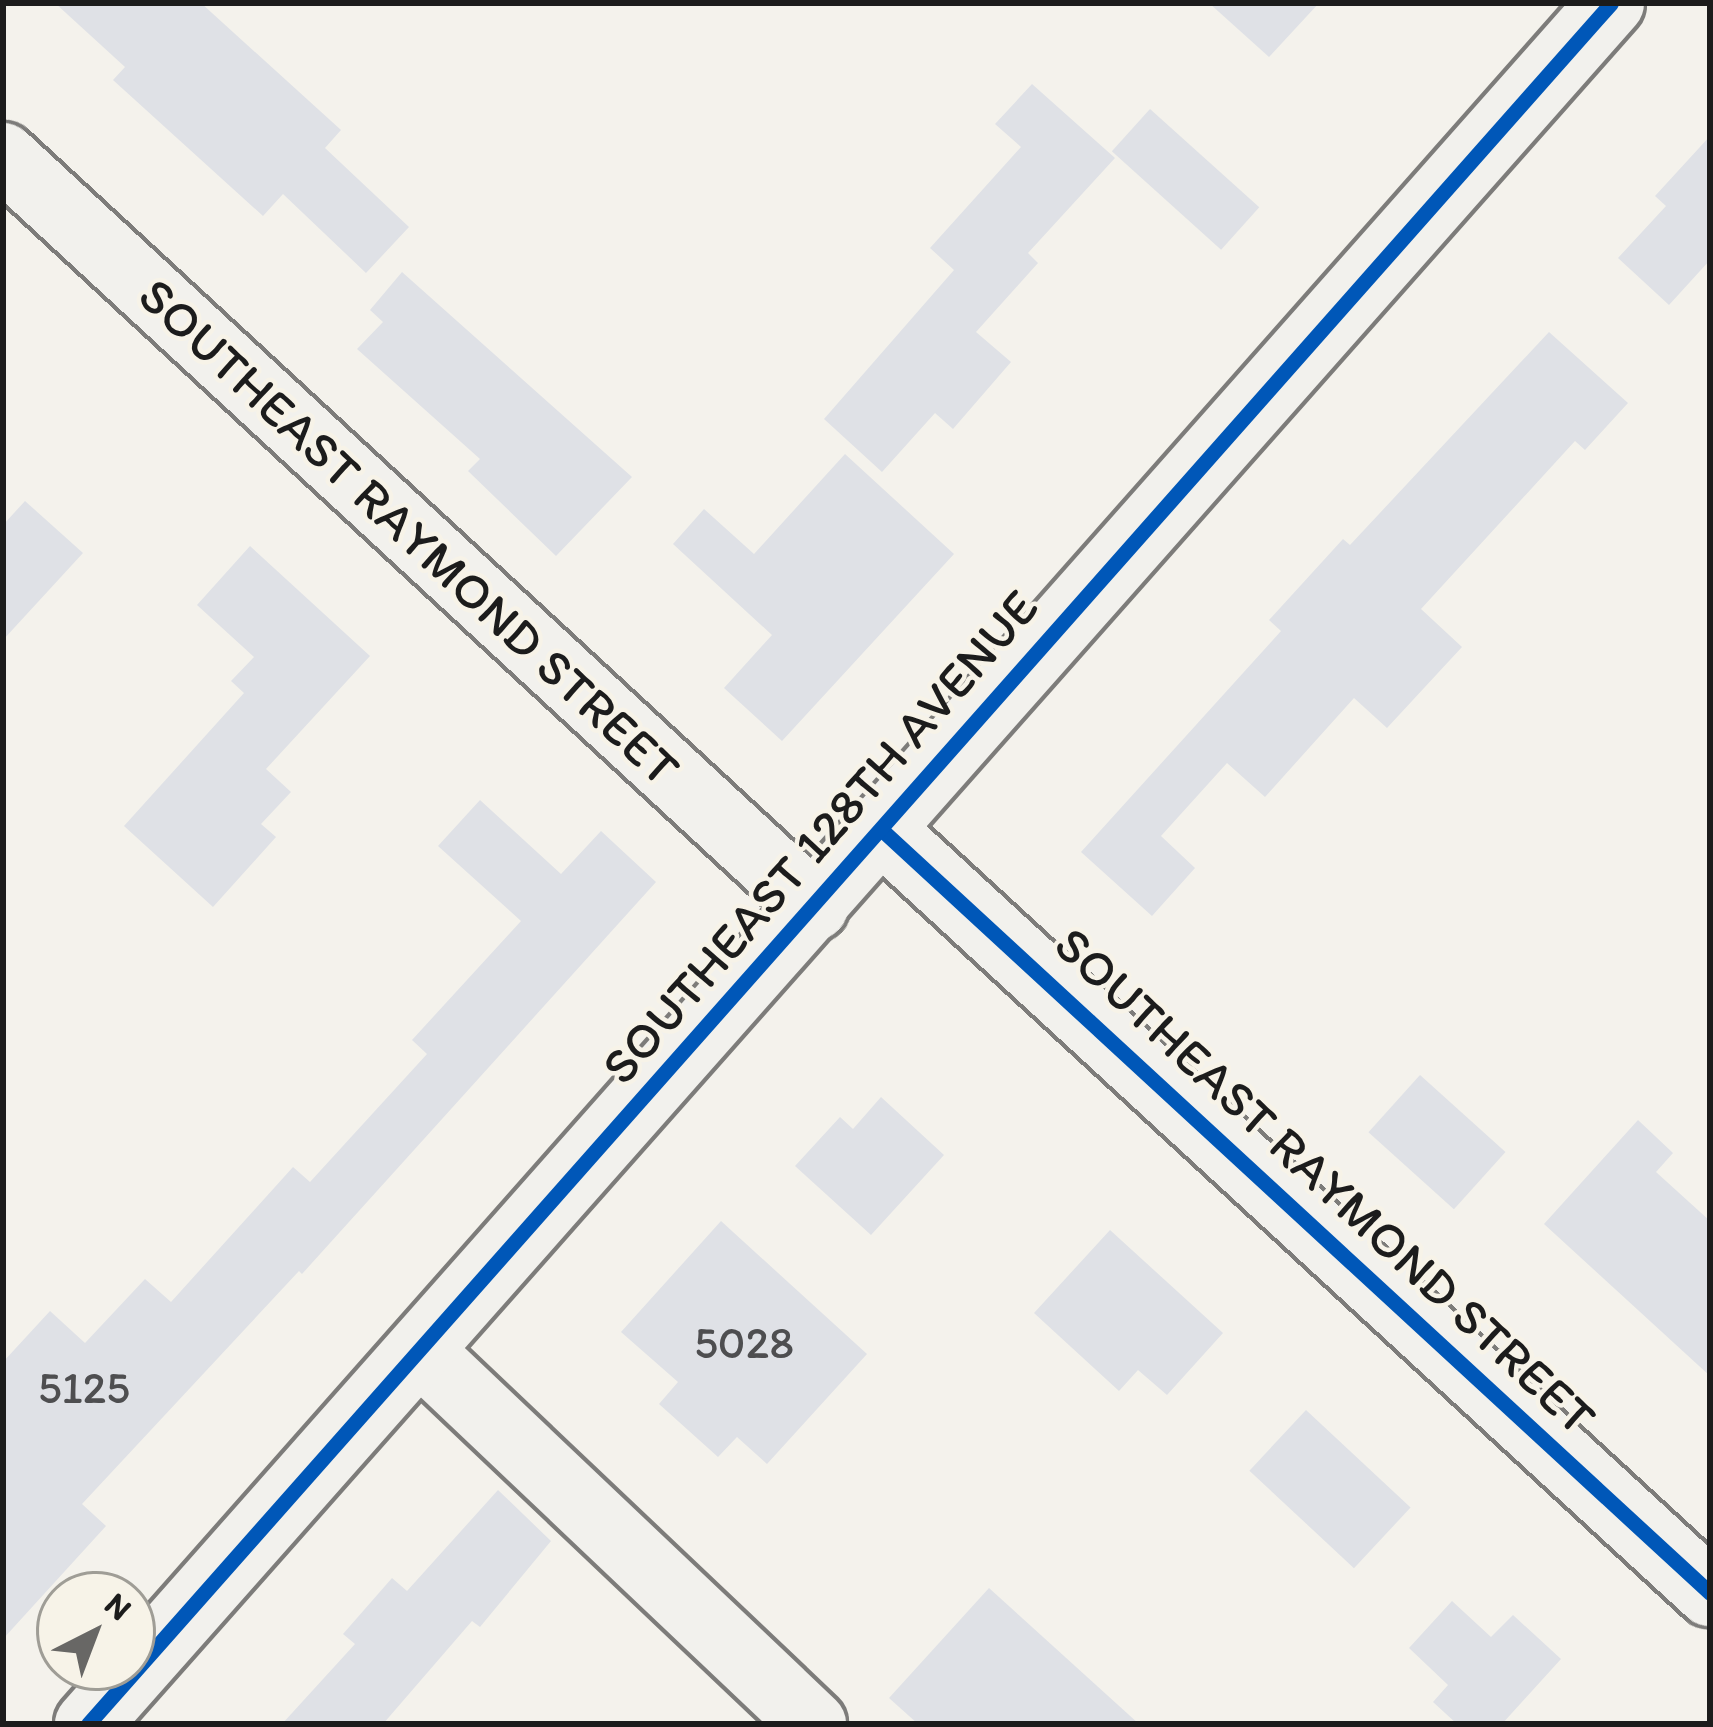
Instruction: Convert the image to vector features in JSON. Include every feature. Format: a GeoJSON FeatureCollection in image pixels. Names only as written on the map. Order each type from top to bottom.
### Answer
{"type":"FeatureCollection","features":[{"type":"Feature","properties":{"kind":"street","name":"SOUTHEAST 128TH AVENUE"},"geometry":{"type":"LineString","coordinates":[[88,1724],[884,831],[1611,3]]}},
{"type":"Feature","properties":{"kind":"street","name":"SOUTHEAST RAYMOND STREET"},"geometry":{"type":"LineString","coordinates":[[3,157],[815,907]]}},
{"type":"Feature","properties":{"kind":"street","name":"SOUTHEAST RAYMOND STREET"},"geometry":{"type":"LineString","coordinates":[[884,831],[1710,1593]]}},
{"type":"Feature","properties":{"kind":"street"},"geometry":{"type":"LineString","coordinates":[[420,1351],[813,1724]]}},
{"type":"Feature","properties":{"kind":"building"},"geometry":{"type":"Polygon","coordinates":[[[55,3],[201,3],[341,130],[325,148],[409,227],[366,273],[283,194],[263,216],[113,80],[125,67],[55,3]]]}},
{"type":"Feature","properties":{"kind":"building"},"geometry":{"type":"Polygon","coordinates":[[[1209,3],[1319,3],[1269,57],[1209,3]]]}},
{"type":"Feature","properties":{"kind":"building"},"geometry":{"type":"Polygon","coordinates":[[[1032,84],[1115,158],[1028,253],[1038,263],[976,332],[1011,362],[953,429],[935,413],[882,472],[824,419],[954,270],[930,248],[1021,147],[995,124],[1032,84]]]}},
{"type":"Feature","properties":{"kind":"building"},"geometry":{"type":"Polygon","coordinates":[[[1150,109],[1259,207],[1221,250],[1112,151],[1150,109]]]}},
{"type":"Feature","properties":{"kind":"building"},"geometry":{"type":"Polygon","coordinates":[[[1710,136],[1710,260],[1669,305],[1618,258],[1666,206],[1655,196],[1710,136]]]}},
{"type":"Feature","properties":{"kind":"building"},"geometry":{"type":"Polygon","coordinates":[[[402,272],[632,477],[556,556],[468,471],[480,459],[357,349],[383,322],[370,310],[402,272]]]}},
{"type":"Feature","properties":{"kind":"building"},"geometry":{"type":"Polygon","coordinates":[[[1549,332],[1628,403],[1585,450],[1575,441],[1421,609],[1462,647],[1387,728],[1354,698],[1265,797],[1227,763],[1161,836],[1195,868],[1152,916],[1081,852],[1281,631],[1269,620],[1343,539],[1350,545],[1549,332]]]}},
{"type":"Feature","properties":{"kind":"building"},"geometry":{"type":"Polygon","coordinates":[[[845,454],[954,554],[782,741],[724,688],[772,635],[673,544],[704,509],[754,554],[845,454]]]}},
{"type":"Feature","properties":{"kind":"building"},"geometry":{"type":"Polygon","coordinates":[[[25,501],[83,553],[3,640],[3,525],[25,501]]]}},
{"type":"Feature","properties":{"kind":"building"},"geometry":{"type":"Polygon","coordinates":[[[250,546],[370,656],[266,769],[291,792],[261,824],[276,837],[213,907],[124,826],[244,693],[231,681],[254,657],[197,605],[250,546]]]}},
{"type":"Feature","properties":{"kind":"building"},"geometry":{"type":"Polygon","coordinates":[[[480,800],[561,874],[601,831],[656,882],[302,1274],[299,1271],[82,1504],[106,1526],[65,1571],[36,1571],[36,1603],[3,1639],[3,1362],[50,1311],[85,1343],[145,1279],[171,1302],[293,1167],[310,1182],[427,1054],[412,1040],[521,921],[438,846],[480,800]]]}},
{"type":"Feature","properties":{"kind":"building"},"geometry":{"type":"Polygon","coordinates":[[[1420,1075],[1505,1152],[1454,1209],[1368,1132],[1420,1075]]]}},
{"type":"Feature","properties":{"kind":"building"},"geometry":{"type":"Polygon","coordinates":[[[881,1097],[944,1155],[871,1235],[795,1166],[840,1117],[853,1129],[881,1097]]]}},
{"type":"Feature","properties":{"kind":"building"},"geometry":{"type":"Polygon","coordinates":[[[1638,1120],[1673,1153],[1656,1172],[1710,1221],[1710,1376],[1544,1224],[1638,1120]]]}},
{"type":"Feature","properties":{"kind":"building"},"geometry":{"type":"Polygon","coordinates":[[[721,1221],[867,1354],[767,1464],[737,1437],[718,1457],[659,1404],[678,1382],[621,1332],[721,1221]]]}},
{"type":"Feature","properties":{"kind":"building"},"geometry":{"type":"Polygon","coordinates":[[[1110,1230],[1223,1333],[1167,1395],[1138,1370],[1119,1391],[1034,1313],[1110,1230]]]}},
{"type":"Feature","properties":{"kind":"building"},"geometry":{"type":"Polygon","coordinates":[[[1306,1410],[1411,1508],[1354,1568],[1249,1471],[1306,1410]]]}},
{"type":"Feature","properties":{"kind":"building"},"geometry":{"type":"Polygon","coordinates":[[[498,1490],[551,1541],[480,1627],[472,1621],[383,1724],[282,1724],[355,1644],[343,1634],[392,1578],[407,1591],[498,1490]]]}},
{"type":"Feature","properties":{"kind":"building"},"geometry":{"type":"Polygon","coordinates":[[[989,1588],[1139,1724],[918,1724],[889,1698],[989,1588]]]}},
{"type":"Feature","properties":{"kind":"building"},"geometry":{"type":"Polygon","coordinates":[[[1452,1601],[1491,1637],[1513,1615],[1561,1659],[1502,1724],[1457,1724],[1433,1702],[1448,1685],[1409,1648],[1452,1601]]]}},
{"type":"Feature","properties":{"kind":"cycle path"},"geometry":{"type":"LineString","coordinates":[[88,1724],[1611,3]]}},
{"type":"Feature","properties":{"kind":"cycle path"},"geometry":{"type":"LineString","coordinates":[[883,831],[1710,1593]]}}]}
